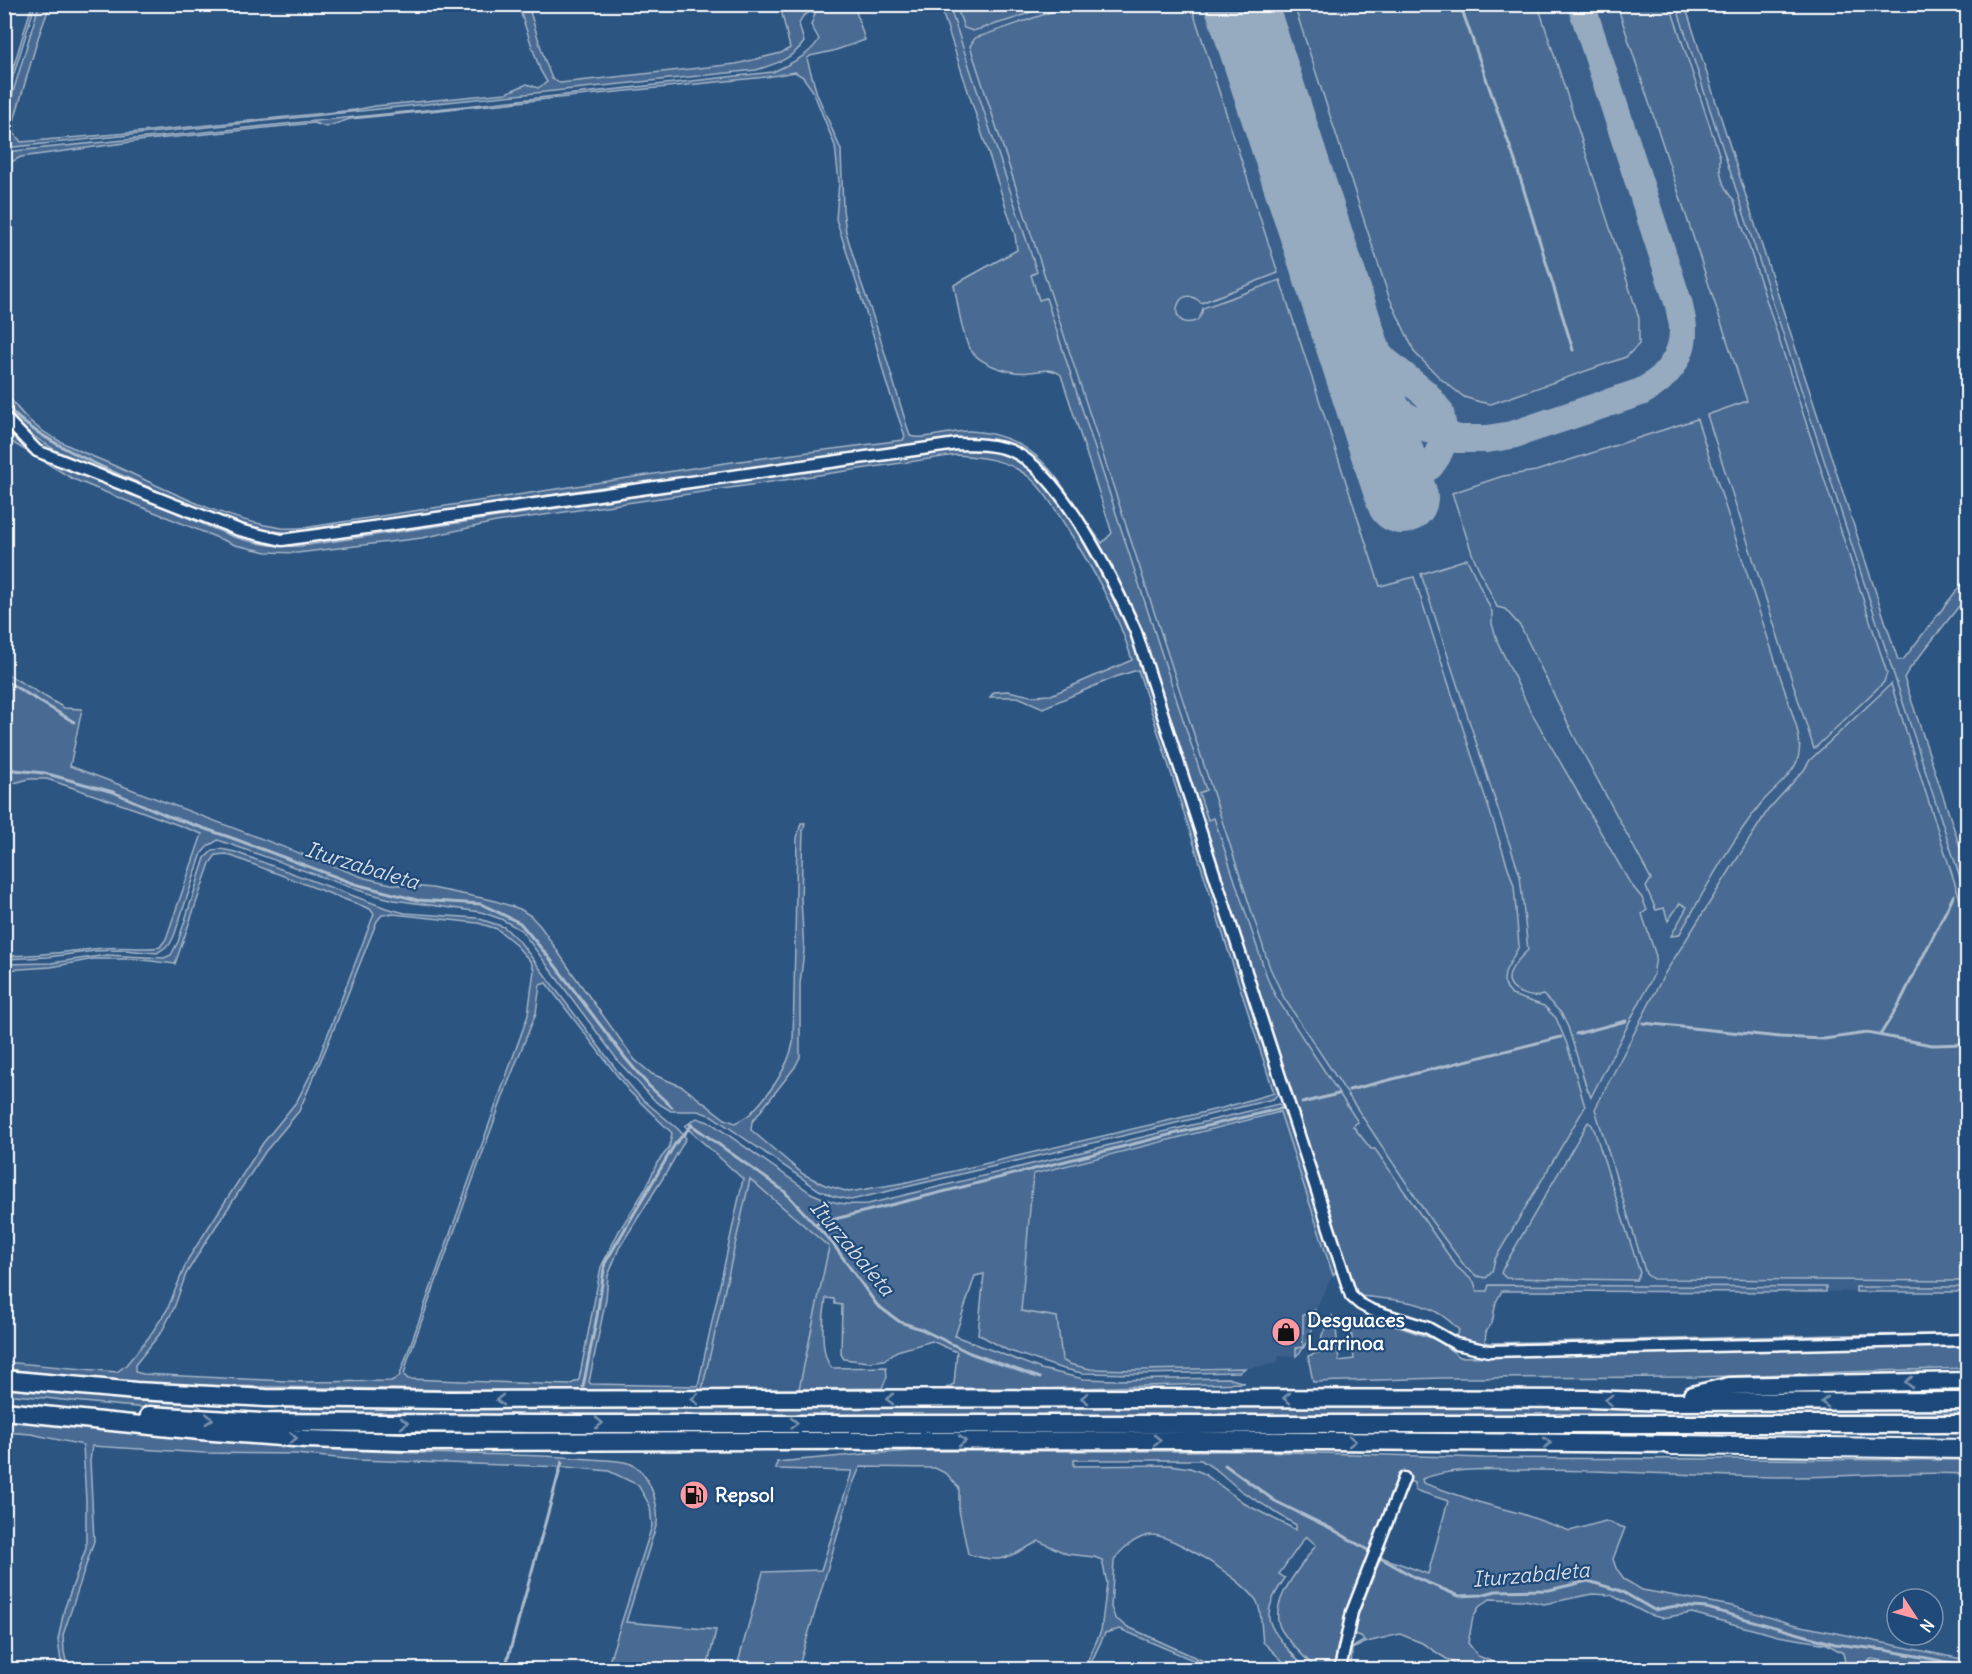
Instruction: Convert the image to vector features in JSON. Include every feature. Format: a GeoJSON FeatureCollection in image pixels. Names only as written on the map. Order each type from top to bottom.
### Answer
{"type":"FeatureCollection","features":[{"type":"Feature","properties":{"kind":"highway"},"geometry":{"type":"LineString","coordinates":[[4,1379],[136,1391],[266,1398],[1968,1401]]}},
{"type":"Feature","properties":{"kind":"highway"},"geometry":{"type":"LineString","coordinates":[[1668,1402],[1729,1386],[1968,1381]]}},
{"type":"Feature","properties":{"kind":"highway"},"geometry":{"type":"LineString","coordinates":[[4,1402],[126,1414],[273,1422],[1968,1424]]}},
{"type":"Feature","properties":{"kind":"highway"},"geometry":{"type":"LineString","coordinates":[[4,1411],[200,1431],[306,1439],[405,1442],[1197,1440],[1968,1449]]}},
{"type":"Feature","properties":{"kind":"highway"},"geometry":{"type":"LineString","coordinates":[[1671,1444],[1968,1440]]}},
{"type":"Feature","properties":{"kind":"street"},"geometry":{"type":"LineString","coordinates":[[4,417],[38,451],[239,530],[282,540],[957,444],[980,444],[1012,451],[1031,463],[1061,497],[1091,542],[1136,632],[1351,1296],[1371,1311],[1428,1328],[1456,1344],[1489,1351],[1968,1340]]}},
{"type":"Feature","properties":{"kind":"street"},"geometry":{"type":"LineString","coordinates":[[1342,1670],[1341,1664],[1352,1612],[1404,1478]]}},
{"type":"Feature","properties":{"kind":"shaded area"},"geometry":{"type":"Polygon","coordinates":[[[1050,4],[1016,18],[973,31],[964,28],[956,5],[1050,4]]]}},
{"type":"Feature","properties":{"kind":"shaded area"},"geometry":{"type":"Polygon","coordinates":[[[32,5],[35,5],[5,103],[5,95],[32,5]]]}},
{"type":"Feature","properties":{"kind":"shaded area"},"geometry":{"type":"Polygon","coordinates":[[[39,5],[50,5],[14,121],[14,133],[21,142],[140,132],[506,93],[527,84],[538,88],[547,82],[540,70],[518,5],[528,5],[552,79],[560,83],[736,64],[781,53],[790,48],[780,5],[854,5],[865,40],[810,56],[807,59],[817,94],[841,150],[846,232],[910,436],[922,437],[970,431],[996,435],[1017,443],[1050,469],[1102,543],[1112,533],[1061,375],[1050,370],[1013,372],[985,362],[971,350],[961,322],[954,285],[1017,250],[1015,235],[940,5],[949,5],[1037,272],[1031,275],[1039,300],[1046,298],[1206,790],[1199,793],[1208,820],[1214,818],[1268,980],[1276,997],[1358,1122],[1353,1126],[1371,1149],[1375,1149],[1456,1266],[1474,1282],[1477,1291],[1487,1291],[1489,1285],[1826,1287],[1826,1292],[1502,1291],[1496,1302],[1492,1323],[1486,1332],[1485,1342],[1838,1335],[1967,1334],[1967,1336],[1489,1346],[1462,1341],[1456,1336],[1459,1330],[1437,1312],[1426,1307],[1414,1303],[1361,1296],[1356,1290],[1158,681],[1136,621],[1110,565],[1071,503],[1040,465],[1016,448],[988,440],[958,438],[297,536],[242,527],[208,516],[156,494],[55,450],[26,430],[7,410],[4,389],[30,421],[48,435],[70,446],[217,511],[282,528],[310,527],[732,462],[903,440],[905,436],[836,219],[839,182],[835,146],[813,91],[803,77],[795,72],[766,77],[350,119],[326,127],[314,123],[146,140],[21,157],[11,162],[5,172],[5,152],[475,105],[773,72],[799,58],[815,45],[819,39],[811,25],[815,14],[810,12],[803,16],[799,24],[804,42],[794,53],[777,63],[756,70],[14,147],[5,146],[5,119],[39,5]]]}},
{"type":"Feature","properties":{"kind":"shaded area"},"geometry":{"type":"Polygon","coordinates":[[[943,5],[1682,5],[1967,883],[1967,1292],[1483,1291],[1359,1288],[943,5]]]}},
{"type":"Feature","properties":{"kind":"shaded area"},"geometry":{"type":"Polygon","coordinates":[[[1056,5],[1191,5],[1278,273],[1201,303],[1193,297],[1186,297],[1178,305],[1179,318],[1184,322],[1195,321],[1200,317],[1203,308],[1280,280],[1380,586],[1414,577],[1514,886],[1519,946],[1505,972],[1504,981],[1512,995],[1544,1006],[1556,1018],[1567,1044],[1585,1107],[1495,1259],[1492,1272],[1486,1278],[1477,1276],[1466,1268],[1430,1219],[1284,998],[1270,968],[970,46],[975,38],[1057,10],[1056,5]]]}},
{"type":"Feature","properties":{"kind":"shaded area"},"geometry":{"type":"Polygon","coordinates":[[[1294,5],[1538,5],[1639,318],[1639,344],[1626,357],[1491,404],[1464,397],[1441,379],[1415,353],[1389,297],[1294,5]]]}},
{"type":"Feature","properties":{"kind":"shaded area"},"geometry":{"type":"Polygon","coordinates":[[[1617,5],[1670,5],[1720,157],[1722,180],[1734,200],[1887,673],[1884,682],[1814,749],[1707,415],[1747,401],[1617,5]]]}},
{"type":"Feature","properties":{"kind":"shaded area"},"geometry":{"type":"Polygon","coordinates":[[[1676,5],[1685,5],[1898,660],[1903,660],[1967,577],[1967,596],[1904,678],[1959,844],[1961,848],[1967,844],[1967,858],[1964,861],[1967,873],[1967,899],[1676,5]]]}},
{"type":"Feature","properties":{"kind":"shaded area"},"geometry":{"type":"Polygon","coordinates":[[[1697,419],[1796,725],[1800,747],[1794,767],[1764,800],[1737,837],[1679,935],[1671,936],[1687,907],[1680,903],[1668,921],[1664,908],[1656,910],[1646,887],[1651,879],[1575,738],[1521,627],[1505,609],[1497,607],[1473,556],[1452,493],[1503,476],[1536,471],[1697,419]]]}},
{"type":"Feature","properties":{"kind":"shaded area"},"geometry":{"type":"Polygon","coordinates":[[[4,428],[12,430],[51,460],[231,536],[257,543],[283,546],[301,546],[967,448],[1007,455],[1020,461],[1041,479],[1068,516],[1105,582],[1137,651],[1280,1092],[1273,1099],[851,1200],[819,1190],[712,1116],[698,1111],[671,1111],[656,1102],[619,1062],[521,930],[501,919],[481,912],[394,900],[364,892],[218,840],[202,853],[174,936],[170,944],[157,953],[124,950],[95,951],[48,957],[5,959],[5,956],[104,948],[160,947],[166,939],[202,834],[47,779],[28,779],[5,786],[4,672],[64,708],[82,709],[70,766],[365,878],[492,900],[520,909],[531,916],[541,927],[635,1060],[652,1074],[683,1087],[725,1119],[735,1123],[751,1113],[771,1090],[787,1062],[793,1043],[797,838],[801,823],[805,823],[801,899],[804,951],[800,984],[800,1057],[795,1067],[752,1122],[751,1130],[803,1174],[825,1185],[849,1192],[903,1183],[1222,1108],[1274,1093],[1138,670],[1118,676],[1043,708],[1018,697],[990,697],[994,692],[1008,691],[1031,696],[1051,695],[1132,660],[1112,607],[1075,541],[1040,488],[1021,471],[985,458],[956,455],[496,522],[422,538],[297,553],[267,552],[235,545],[73,479],[5,438],[4,428]]]}},
{"type":"Feature","properties":{"kind":"shaded area"},"geometry":{"type":"Polygon","coordinates":[[[1467,559],[1492,612],[1492,624],[1498,643],[1529,708],[1647,910],[1642,914],[1656,956],[1653,976],[1591,1097],[1568,1027],[1561,1013],[1543,995],[1522,994],[1512,988],[1510,983],[1511,970],[1528,950],[1520,876],[1421,574],[1467,559]]]}},
{"type":"Feature","properties":{"kind":"shaded area"},"geometry":{"type":"Polygon","coordinates":[[[1891,684],[1967,921],[1967,1281],[1653,1279],[1646,1274],[1595,1109],[1665,973],[1768,810],[1804,770],[1810,760],[1891,684]]]}},
{"type":"Feature","properties":{"kind":"shaded area"},"geometry":{"type":"Polygon","coordinates":[[[213,850],[235,852],[386,908],[405,913],[477,918],[504,927],[520,942],[619,1073],[641,1098],[686,1138],[619,1248],[608,1276],[606,1299],[589,1382],[591,1384],[698,1386],[743,1179],[685,1126],[697,1118],[711,1123],[811,1193],[833,1202],[868,1204],[1278,1104],[1285,1106],[1338,1270],[1333,1275],[1280,1112],[1033,1174],[1021,1311],[1057,1317],[1062,1360],[1090,1369],[1245,1368],[1240,1372],[1082,1373],[1007,1350],[978,1334],[984,1274],[975,1276],[955,1336],[1041,1369],[1084,1379],[1228,1378],[1245,1383],[1044,1389],[946,1388],[954,1384],[957,1352],[932,1341],[897,1351],[884,1360],[869,1362],[844,1359],[841,1354],[842,1305],[835,1304],[834,1299],[826,1298],[823,1324],[824,1345],[825,1354],[832,1368],[886,1367],[887,1377],[882,1388],[799,1389],[829,1247],[750,1179],[702,1390],[509,1391],[219,1386],[114,1381],[5,1369],[5,1362],[117,1372],[126,1365],[167,1310],[188,1259],[263,1143],[297,1101],[318,1060],[374,914],[370,909],[226,854],[216,855],[210,863],[175,964],[135,959],[94,959],[51,967],[5,970],[5,964],[51,963],[107,955],[164,958],[171,955],[178,942],[205,858],[213,850]],[[393,914],[382,915],[377,921],[299,1111],[265,1152],[205,1243],[186,1274],[174,1308],[162,1331],[135,1365],[135,1372],[306,1382],[391,1381],[399,1377],[528,1015],[534,970],[531,962],[512,941],[497,929],[478,923],[393,914]],[[546,983],[540,985],[536,1013],[508,1083],[408,1359],[404,1375],[408,1379],[569,1385],[579,1380],[601,1267],[619,1231],[646,1188],[657,1163],[669,1148],[672,1133],[629,1091],[546,983]]]}},
{"type":"Feature","properties":{"kind":"shaded area"},"geometry":{"type":"Polygon","coordinates":[[[1280,1112],[1333,1275],[1315,1310],[1303,1316],[1303,1348],[1296,1348],[1296,1356],[1279,1356],[1278,1363],[1237,1370],[1090,1369],[1062,1360],[1021,1311],[1033,1174],[1280,1112]]]}},
{"type":"Feature","properties":{"kind":"shaded area"},"geometry":{"type":"Polygon","coordinates":[[[1588,1122],[1595,1132],[1640,1273],[1636,1280],[1506,1278],[1501,1273],[1503,1268],[1588,1122]]]}},
{"type":"Feature","properties":{"kind":"shaded area"},"geometry":{"type":"Polygon","coordinates":[[[749,1179],[829,1246],[799,1389],[702,1390],[749,1179]]]}},
{"type":"Feature","properties":{"kind":"shaded area"},"geometry":{"type":"Polygon","coordinates":[[[1856,1287],[1967,1287],[1967,1292],[1856,1292],[1856,1287]]]}},
{"type":"Feature","properties":{"kind":"shaded area"},"geometry":{"type":"Polygon","coordinates":[[[1315,1310],[1310,1335],[1305,1346],[1296,1356],[1296,1348],[1303,1347],[1303,1315],[1315,1310]]]}},
{"type":"Feature","properties":{"kind":"shaded area"},"geometry":{"type":"Polygon","coordinates":[[[1332,1316],[1336,1328],[1339,1361],[1354,1359],[1351,1327],[1361,1320],[1372,1318],[1437,1340],[1460,1357],[1967,1346],[1967,1368],[1699,1377],[1443,1378],[1313,1382],[1308,1356],[1320,1352],[1322,1335],[1332,1316]]]}},
{"type":"Feature","properties":{"kind":"shaded area"},"geometry":{"type":"Polygon","coordinates":[[[5,1386],[196,1404],[201,1407],[200,1410],[151,1408],[5,1394],[5,1386]]]}},
{"type":"Feature","properties":{"kind":"shaded area"},"geometry":{"type":"Polygon","coordinates":[[[285,1407],[1968,1407],[1967,1417],[285,1414],[285,1407]]]}},
{"type":"Feature","properties":{"kind":"shaded area"},"geometry":{"type":"Polygon","coordinates":[[[4,1419],[293,1447],[541,1456],[612,1460],[631,1464],[643,1474],[652,1490],[657,1523],[626,1622],[716,1630],[707,1669],[608,1665],[652,1526],[650,1506],[638,1485],[609,1471],[565,1467],[358,1460],[295,1454],[204,1453],[92,1446],[90,1461],[94,1541],[63,1635],[68,1669],[62,1669],[58,1640],[64,1610],[86,1548],[83,1445],[31,1434],[5,1432],[4,1419]]]}},
{"type":"Feature","properties":{"kind":"shaded area"},"geometry":{"type":"Polygon","coordinates":[[[914,1451],[1256,1451],[1484,1458],[1967,1460],[1967,1474],[1757,1477],[1489,1469],[1461,1470],[1422,1479],[1423,1483],[1570,1531],[1605,1521],[1625,1528],[1613,1559],[1616,1568],[1625,1580],[1642,1590],[1732,1606],[1792,1624],[1885,1643],[1885,1647],[1904,1647],[1967,1660],[1967,1669],[1942,1669],[1871,1659],[1859,1669],[1843,1669],[1845,1662],[1843,1653],[1827,1644],[1778,1636],[1692,1613],[1661,1618],[1647,1614],[1611,1595],[1592,1594],[1544,1604],[1525,1600],[1490,1599],[1479,1607],[1473,1617],[1468,1643],[1478,1656],[1511,1669],[1462,1669],[1422,1643],[1400,1634],[1367,1642],[1352,1649],[1351,1669],[1347,1669],[1348,1651],[1364,1641],[1361,1636],[1351,1633],[1381,1557],[1428,1574],[1448,1501],[1415,1490],[1414,1483],[1400,1476],[1342,1628],[1336,1653],[1338,1669],[1316,1669],[1282,1631],[1278,1621],[1278,1609],[1287,1586],[1316,1545],[1306,1536],[1279,1574],[1285,1578],[1274,1597],[1269,1613],[1274,1630],[1306,1669],[1292,1670],[1263,1642],[1258,1604],[1242,1585],[1192,1551],[1175,1542],[1151,1535],[1130,1544],[1114,1561],[1111,1607],[1115,1618],[1128,1627],[1221,1669],[1214,1669],[1120,1629],[1105,1633],[1088,1669],[1084,1669],[1101,1631],[1107,1583],[1102,1560],[1067,1554],[1039,1541],[1005,1558],[990,1559],[968,1554],[959,1510],[959,1488],[947,1474],[935,1468],[860,1467],[852,1486],[798,1669],[736,1670],[763,1572],[821,1570],[852,1471],[776,1469],[777,1462],[914,1451]],[[1074,1460],[1074,1466],[1170,1465],[1190,1468],[1203,1473],[1247,1505],[1296,1530],[1296,1525],[1241,1491],[1201,1460],[1074,1460]]]}},
{"type":"Feature","properties":{"kind":"waterway"},"geometry":{"type":"LineString","coordinates":[[1460,4],[1515,161],[1573,350]]}},
{"type":"Feature","properties":{"kind":"waterway"},"geometry":{"type":"LineString","coordinates":[[4,401],[16,416],[62,447],[198,509]]}},
{"type":"Feature","properties":{"kind":"waterway"},"geometry":{"type":"LineString","coordinates":[[442,512],[633,483]]}},
{"type":"Feature","properties":{"kind":"waterway"},"geometry":{"type":"LineString","coordinates":[[207,512],[252,528]]}},
{"type":"Feature","properties":{"kind":"waterway"},"geometry":{"type":"LineString","coordinates":[[264,531],[299,533]]}},
{"type":"Feature","properties":{"kind":"waterway"},"geometry":{"type":"LineString","coordinates":[[4,680],[74,722]]}},
{"type":"Feature","properties":{"kind":"waterway","name":"Iturzabaleta"},"geometry":{"type":"LineString","coordinates":[[4,769],[44,773],[113,792],[168,816],[355,884],[417,900],[481,904],[520,923],[626,1059],[649,1086],[672,1107]]}},
{"type":"Feature","properties":{"kind":"waterway"},"geometry":{"type":"LineString","coordinates":[[1880,1035],[1897,1008],[1954,895]]}},
{"type":"Feature","properties":{"kind":"waterway"},"geometry":{"type":"LineString","coordinates":[[1576,1034],[1626,1021]]}},
{"type":"Feature","properties":{"kind":"waterway"},"geometry":{"type":"LineString","coordinates":[[1643,1023],[1780,1037],[1824,1039],[1867,1033],[1932,1045],[1968,1044]]}},
{"type":"Feature","properties":{"kind":"waterway"},"geometry":{"type":"LineString","coordinates":[[1349,1090],[1561,1037]]}},
{"type":"Feature","properties":{"kind":"waterway"},"geometry":{"type":"LineString","coordinates":[[1302,1103],[1338,1094]]}},
{"type":"Feature","properties":{"kind":"waterway"},"geometry":{"type":"LineString","coordinates":[[815,1224],[1283,1108]]}},
{"type":"Feature","properties":{"kind":"waterway","name":"Iturzabaleta"},"geometry":{"type":"LineString","coordinates":[[690,1124],[784,1191],[833,1244],[877,1305],[900,1322],[921,1329],[970,1353],[1040,1378]]}},
{"type":"Feature","properties":{"kind":"waterway"},"geometry":{"type":"LineString","coordinates":[[583,1387],[605,1263],[675,1144],[692,1125]]}},
{"type":"Feature","properties":{"kind":"waterway"},"geometry":{"type":"LineString","coordinates":[[506,1665],[562,1462]]}},
{"type":"Feature","properties":{"kind":"waterway","name":"Iturzabaleta"},"geometry":{"type":"LineString","coordinates":[[1225,1465],[1275,1501],[1332,1529],[1371,1552]]}},
{"type":"Feature","properties":{"kind":"waterway","name":"Iturzabaleta"},"geometry":{"type":"LineString","coordinates":[[1377,1556],[1414,1577],[1459,1596],[1481,1595],[1496,1591],[1549,1590],[1588,1581],[1621,1591],[1654,1610],[1676,1606],[1707,1608],[1835,1644],[1885,1650],[1968,1666]]}},
{"type":"Feature","properties":{"kind":"taxiway"},"geometry":{"type":"LineString","coordinates":[[1359,367],[1378,392],[1403,414],[1425,427],[1458,439],[1487,439],[1512,435],[1641,392],[1658,381],[1676,358],[1680,349],[1683,326],[1679,305],[1581,4]]}},
{"type":"Feature","properties":{"kind":"taxiway"},"geometry":{"type":"LineString","coordinates":[[1335,294],[1360,441],[1380,477],[1387,480],[1410,478],[1430,466],[1437,456],[1444,434],[1440,412],[1426,394],[1347,330]]}},
{"type":"Feature","properties":{"kind":"runway"},"geometry":{"type":"LineString","coordinates":[[1241,4],[1402,498]]}},
{"type":"Feature","properties":{"kind":"place","name":"Desguaces Larrinoa"},"geometry":{"type":"Point","coordinates":[1286,1332]}},
{"type":"Feature","properties":{"kind":"place","name":"Repsol"},"geometry":{"type":"Point","coordinates":[694,1495]}}]}
